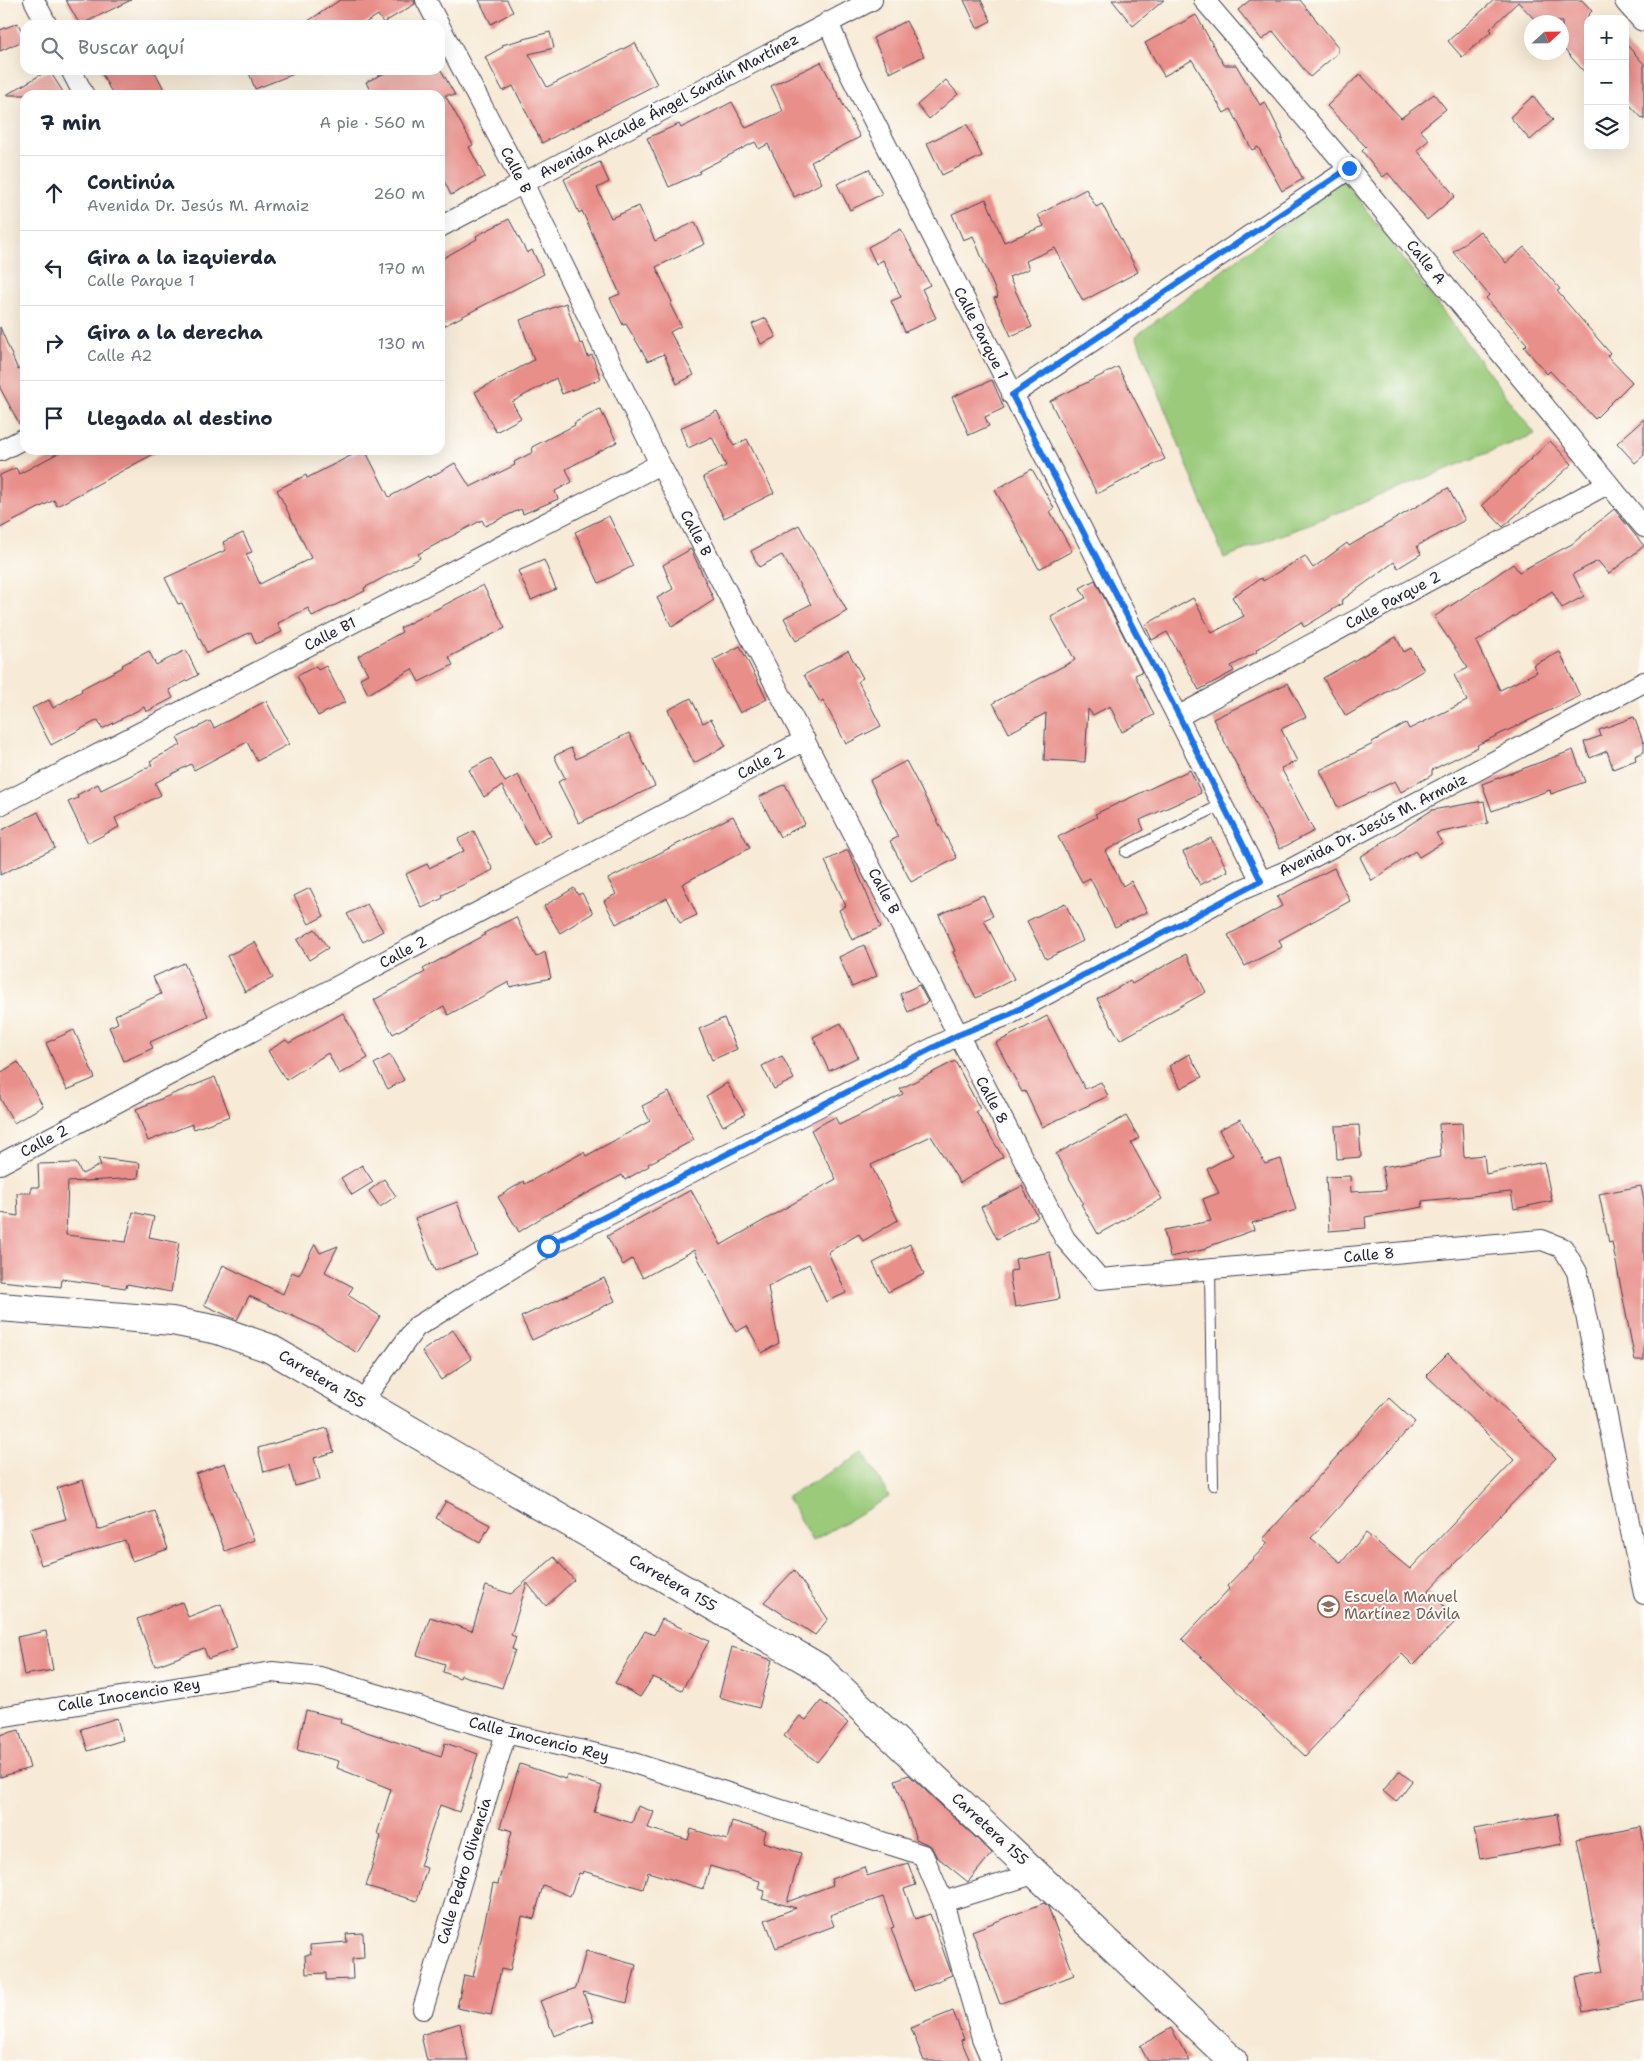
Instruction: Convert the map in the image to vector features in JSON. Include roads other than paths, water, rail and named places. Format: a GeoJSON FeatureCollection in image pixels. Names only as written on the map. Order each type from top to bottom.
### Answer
{"type":"FeatureCollection","features":[{"type":"Feature","properties":{"kind":"street"},"geometry":{"type":"LineString","coordinates":[[34,0],[44,20]]}},
{"type":"Feature","properties":{"kind":"street","name":"Calle B"},"geometry":{"type":"LineString","coordinates":[[426,0],[436,20]]}},
{"type":"Feature","properties":{"kind":"street","name":"Avenida Alcalde Ángel Sandín Martínez"},"geometry":{"type":"LineString","coordinates":[[445,224],[872,0]]}},
{"type":"Feature","properties":{"kind":"street","name":"Calle A"},"geometry":{"type":"LineString","coordinates":[[1204,0],[1349,168],[1644,527]]}},
{"type":"Feature","properties":{"kind":"street"},"geometry":{"type":"LineString","coordinates":[[1629,0],[1644,17]]}},
{"type":"Feature","properties":{"kind":"street","name":"Calle Parque 1"},"geometry":{"type":"LineString","coordinates":[[828,22],[850,72],[1012,395],[1179,716],[1261,881]]}},
{"type":"Feature","properties":{"kind":"street","name":"Calle B"},"geometry":{"type":"LineString","coordinates":[[445,37],[523,183],[660,464],[958,1035]]}},
{"type":"Feature","properties":{"kind":"street"},"geometry":{"type":"LineString","coordinates":[[73,75],[81,90]]}},
{"type":"Feature","properties":{"kind":"street"},"geometry":{"type":"LineString","coordinates":[[1012,395],[1349,168]]}},
{"type":"Feature","properties":{"kind":"street"},"geometry":{"type":"LineString","coordinates":[[0,451],[20,441]]}},
{"type":"Feature","properties":{"kind":"street","name":"Calle B1"},"geometry":{"type":"LineString","coordinates":[[0,805],[660,464]]}},
{"type":"Feature","properties":{"kind":"street","name":"Calle Parque 2"},"geometry":{"type":"LineString","coordinates":[[1179,716],[1607,484]]}},
{"type":"Feature","properties":{"kind":"street","name":"Avenida Dr. Jesús M. Armaiz"},"geometry":{"type":"LineString","coordinates":[[361,1402],[416,1326],[548,1246],[958,1035],[1010,1014],[1644,682]]}},
{"type":"Feature","properties":{"kind":"street","name":"Calle 2"},"geometry":{"type":"LineString","coordinates":[[0,1164],[805,740]]}},
{"type":"Feature","properties":{"kind":"street","name":"Calle 8"},"geometry":{"type":"LineString","coordinates":[[958,1035],[1065,1239],[1100,1279],[1542,1240],[1563,1248],[1577,1272],[1644,1594]]}},
{"type":"Feature","properties":{"kind":"street","name":"Carretera 155"},"geometry":{"type":"LineString","coordinates":[[0,1307],[172,1321],[218,1330],[269,1348],[818,1667],[1233,2061]]}},
{"type":"Feature","properties":{"kind":"street","name":"Calle Inocencio Rey"},"geometry":{"type":"LineString","coordinates":[[0,1717],[272,1672],[320,1677],[506,1733],[627,1761],[923,1855],[943,1902],[982,2038],[992,2061]]}},
{"type":"Feature","properties":{"kind":"street","name":"Calle Pedro Olivencia"},"geometry":{"type":"LineString","coordinates":[[423,2009],[506,1733]]}},
{"type":"Feature","properties":{"kind":"street"},"geometry":{"type":"LineString","coordinates":[[943,1902],[1037,1873]]}},
{"type":"Feature","properties":{"kind":"lane"},"geometry":{"type":"LineString","coordinates":[[1126,852],[1223,804]]}},
{"type":"Feature","properties":{"kind":"lane"},"geometry":{"type":"LineString","coordinates":[[1210,1269],[1213,1485]]}},
{"type":"Feature","properties":{"kind":"place","name":"Escuela Manuel Martínez Dávila"},"geometry":{"type":"Point","coordinates":[1328,1606]}}]}
